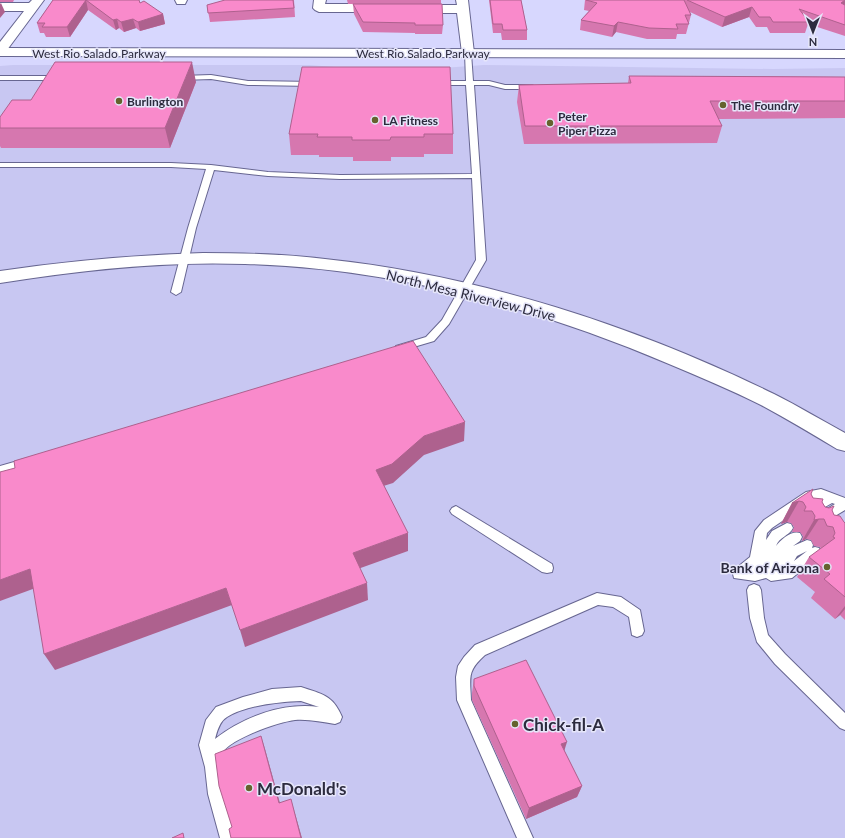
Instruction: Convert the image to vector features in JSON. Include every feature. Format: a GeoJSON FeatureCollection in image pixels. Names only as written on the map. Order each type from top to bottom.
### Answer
{"type":"FeatureCollection","features":[{"type":"Feature","properties":{"kind":"main road","name":"West Rio Salado Parkway"},"geometry":{"type":"LineString","coordinates":[[0,52],[845,54]]}},
{"type":"Feature","properties":{"kind":"street"},"geometry":{"type":"LineString","coordinates":[[320,0],[319,8],[394,9],[462,5],[468,53]]}},
{"type":"Feature","properties":{"kind":"street"},"geometry":{"type":"LineString","coordinates":[[0,7],[35,4]]}},
{"type":"Feature","properties":{"kind":"street"},"geometry":{"type":"LineString","coordinates":[[0,52],[35,4]]}},
{"type":"Feature","properties":{"kind":"street","name":"North Mesa Riverview Drive"},"geometry":{"type":"LineString","coordinates":[[0,277],[90,264],[185,258],[325,264],[393,274],[525,305],[591,327],[757,394],[845,443]]}},
{"type":"Feature","properties":{"kind":"lane"},"geometry":{"type":"LineString","coordinates":[[390,352],[430,339],[446,322],[481,260],[468,53]]}},
{"type":"Feature","properties":{"kind":"lane"},"geometry":{"type":"LineString","coordinates":[[0,78],[63,78]]}},
{"type":"Feature","properties":{"kind":"lane"},"geometry":{"type":"LineString","coordinates":[[172,78],[211,78],[248,83],[319,84]]}},
{"type":"Feature","properties":{"kind":"lane"},"geometry":{"type":"LineString","coordinates":[[430,83],[489,83],[505,87],[536,87]]}},
{"type":"Feature","properties":{"kind":"lane"},"geometry":{"type":"LineString","coordinates":[[0,165],[164,165],[297,176],[476,176]]}},
{"type":"Feature","properties":{"kind":"lane"},"geometry":{"type":"LineString","coordinates":[[176,292],[192,228],[211,168]]}},
{"type":"Feature","properties":{"kind":"lane"},"geometry":{"type":"LineString","coordinates":[[0,471],[39,459]]}},
{"type":"Feature","properties":{"kind":"lane"},"geometry":{"type":"LineString","coordinates":[[739,574],[755,560],[758,552],[761,531],[768,524],[810,495],[821,494],[845,504]]}},
{"type":"Feature","properties":{"kind":"lane"},"geometry":{"type":"LineString","coordinates":[[813,510],[830,498]]}},
{"type":"Feature","properties":{"kind":"lane"},"geometry":{"type":"LineString","coordinates":[[817,522],[845,504]]}},
{"type":"Feature","properties":{"kind":"lane"},"geometry":{"type":"LineString","coordinates":[[456,511],[546,568]]}},
{"type":"Feature","properties":{"kind":"lane"},"geometry":{"type":"LineString","coordinates":[[739,574],[760,564],[770,550],[772,540],[778,534],[792,532]]}},
{"type":"Feature","properties":{"kind":"lane"},"geometry":{"type":"LineString","coordinates":[[739,574],[787,574],[811,549]]}},
{"type":"Feature","properties":{"kind":"lane"},"geometry":{"type":"LineString","coordinates":[[754,590],[757,618],[762,638],[780,659],[845,723]]}},
{"type":"Feature","properties":{"kind":"lane"},"geometry":{"type":"LineString","coordinates":[[525,838],[464,700],[462,675],[468,660],[480,650],[597,599],[616,601],[635,614],[637,630]]}},
{"type":"Feature","properties":{"kind":"lane"},"geometry":{"type":"LineString","coordinates":[[211,768],[214,751],[223,740],[252,726],[289,714],[314,712],[335,717],[323,701],[301,694],[272,696],[242,704],[221,712],[211,725],[206,745],[211,768],[228,838]]}},
{"type":"Feature","properties":{"kind":"shaded area"},"geometry":{"type":"Polygon","coordinates":[[[309,65],[361,69],[442,68],[484,65],[773,69],[845,68],[845,838],[0,838],[0,66],[309,65]]]}},
{"type":"Feature","properties":{"kind":"building"},"geometry":{"type":"Polygon","coordinates":[[[53,0],[86,0],[67,27],[42,27],[45,23],[37,23],[53,0]]]}},
{"type":"Feature","properties":{"kind":"building"},"geometry":{"type":"Polygon","coordinates":[[[86,0],[139,0],[140,3],[144,1],[163,14],[138,22],[133,19],[121,22],[117,19],[113,20],[86,0]]]}},
{"type":"Feature","properties":{"kind":"building"},"geometry":{"type":"Polygon","coordinates":[[[225,0],[293,0],[294,8],[208,13],[207,5],[225,0]]]}},
{"type":"Feature","properties":{"kind":"building"},"geometry":{"type":"Polygon","coordinates":[[[490,0],[521,0],[527,30],[503,30],[502,24],[493,24],[490,0]]]}},
{"type":"Feature","properties":{"kind":"building"},"geometry":{"type":"Polygon","coordinates":[[[586,0],[684,0],[691,15],[685,15],[689,24],[676,24],[678,29],[649,28],[618,22],[614,26],[581,20],[597,3],[586,0]]]}},
{"type":"Feature","properties":{"kind":"building"},"geometry":{"type":"Polygon","coordinates":[[[687,0],[845,0],[841,3],[845,5],[845,25],[799,9],[809,22],[773,22],[770,17],[759,17],[752,7],[725,17],[687,0]]]}},
{"type":"Feature","properties":{"kind":"building"},"geometry":{"type":"Polygon","coordinates":[[[353,4],[442,4],[443,25],[363,22],[353,4]]]}},
{"type":"Feature","properties":{"kind":"building"},"geometry":{"type":"Polygon","coordinates":[[[55,62],[192,62],[165,128],[0,128],[0,117],[12,100],[31,100],[55,62]]]}},
{"type":"Feature","properties":{"kind":"building","name":"LA Fitness"},"geometry":{"type":"Polygon","coordinates":[[[302,67],[450,67],[453,134],[424,134],[424,137],[391,137],[390,140],[352,140],[352,137],[317,137],[318,134],[289,134],[302,67]]]}},
{"type":"Feature","properties":{"kind":"building"},"geometry":{"type":"Polygon","coordinates":[[[629,76],[845,77],[845,101],[710,101],[722,126],[525,126],[519,85],[631,83],[629,76]]]}},
{"type":"Feature","properties":{"kind":"building"},"geometry":{"type":"Polygon","coordinates":[[[413,341],[465,422],[424,436],[392,464],[376,470],[408,533],[353,553],[367,583],[240,630],[226,588],[44,654],[30,569],[0,580],[0,472],[15,468],[14,461],[413,341]]]}},
{"type":"Feature","properties":{"kind":"building"},"geometry":{"type":"Polygon","coordinates":[[[813,489],[811,494],[813,498],[823,499],[822,502],[825,507],[829,508],[834,506],[832,510],[834,515],[840,516],[845,523],[845,597],[824,579],[830,574],[809,557],[835,538],[833,537],[835,533],[833,527],[827,526],[824,519],[814,520],[815,516],[812,511],[804,511],[806,507],[803,502],[799,501],[792,503],[813,489]]]}},
{"type":"Feature","properties":{"kind":"building","name":"Chick-fil-A"},"geometry":{"type":"Polygon","coordinates":[[[526,660],[567,742],[561,744],[582,786],[529,808],[474,686],[474,679],[526,660]]]}},
{"type":"Feature","properties":{"kind":"building","name":"McDonald's"},"geometry":{"type":"Polygon","coordinates":[[[261,736],[279,803],[291,799],[301,838],[231,838],[229,829],[232,827],[219,786],[215,754],[261,736]]]}},
{"type":"Feature","properties":{"kind":"building"},"geometry":{"type":"Polygon","coordinates":[[[183,833],[184,838],[172,838],[183,833]]]}},
{"type":"Feature","properties":{"kind":"place","name":"Burlington"},"geometry":{"type":"Point","coordinates":[119,101]}},
{"type":"Feature","properties":{"kind":"place","name":"The Foundry"},"geometry":{"type":"Point","coordinates":[723,105]}},
{"type":"Feature","properties":{"kind":"place","name":"LA Fitness"},"geometry":{"type":"Point","coordinates":[375,120]}},
{"type":"Feature","properties":{"kind":"place","name":"Peter Piper Pizza"},"geometry":{"type":"Point","coordinates":[550,123]}},
{"type":"Feature","properties":{"kind":"place","name":"Bank of Arizona"},"geometry":{"type":"Point","coordinates":[827,567]}},
{"type":"Feature","properties":{"kind":"place","name":"Chick-fil-A"},"geometry":{"type":"Point","coordinates":[515,724]}},
{"type":"Feature","properties":{"kind":"place","name":"McDonald's"},"geometry":{"type":"Point","coordinates":[249,788]}}]}
